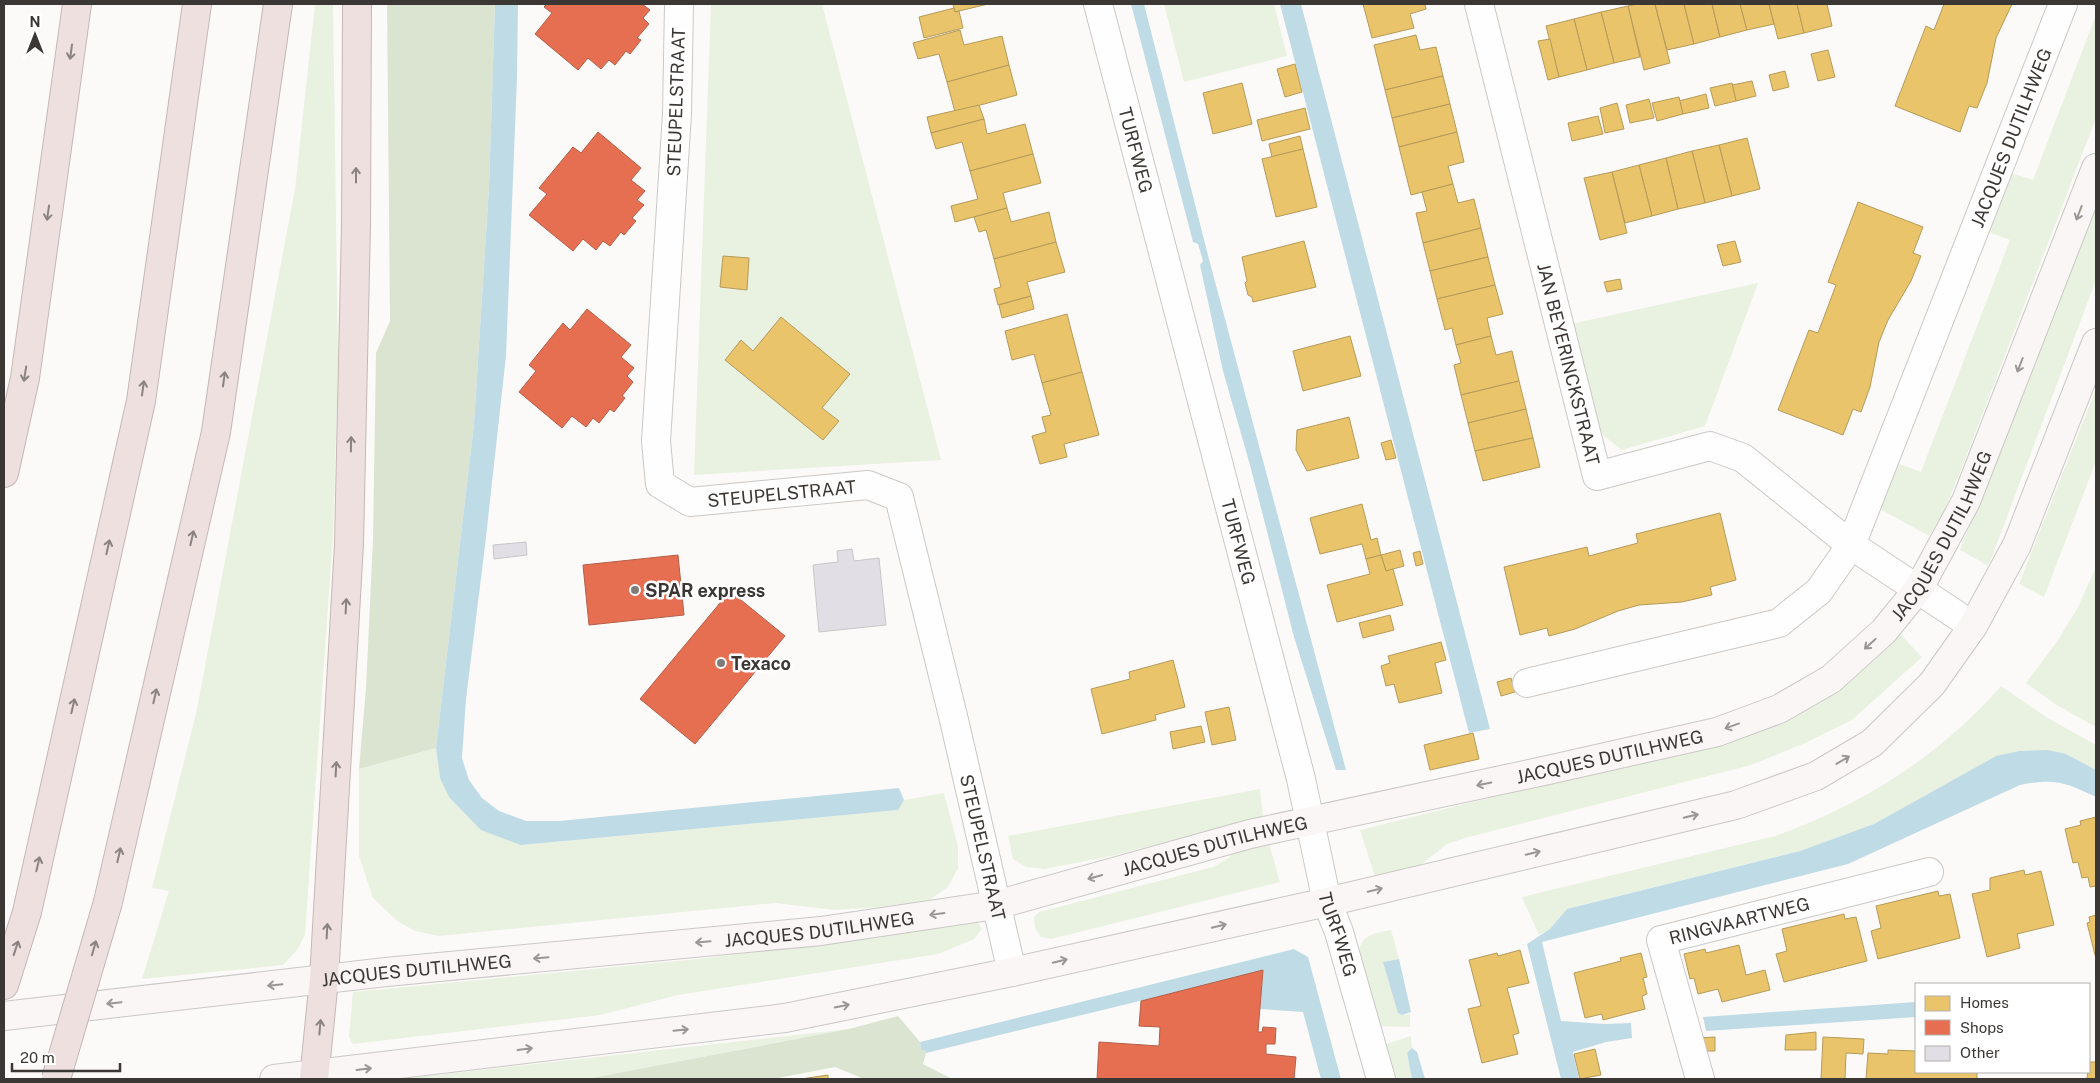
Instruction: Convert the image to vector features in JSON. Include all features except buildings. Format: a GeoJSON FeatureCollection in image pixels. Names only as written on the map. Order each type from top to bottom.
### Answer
{"type":"FeatureCollection","features":[{"type":"Feature","properties":{"kind":"highway"},"geometry":{"type":"LineString","coordinates":[[4,473],[25,378],[77,4]]}},
{"type":"Feature","properties":{"kind":"highway"},"geometry":{"type":"LineString","coordinates":[[4,985],[27,912],[141,401],[197,4]]}},
{"type":"Feature","properties":{"kind":"highway"},"geometry":{"type":"LineString","coordinates":[[56,1079],[108,902],[216,432],[278,4]]}},
{"type":"Feature","properties":{"kind":"highway"},"geometry":{"type":"LineString","coordinates":[[315,1077],[324,980],[349,544],[356,234],[357,4]]}},
{"type":"Feature","properties":{"kind":"main road","name":"JACQUES DUTILHWEG"},"geometry":{"type":"LineString","coordinates":[[4,1016],[324,980],[821,931],[996,905],[1250,834],[1717,732],[1779,709],[1831,680],[1884,631],[1919,588],[1966,501],[2096,168]]}},
{"type":"Feature","properties":{"kind":"main road"},"geometry":{"type":"LineString","coordinates":[[274,1079],[315,1077],[786,1018],[1012,972],[1327,902],[1736,805],[1816,776],[1872,743],[1932,684],[1973,626],[2018,545],[2096,344]]}},
{"type":"Feature","properties":{"kind":"street","name":"STEUPELSTRAAT"},"geometry":{"type":"LineString","coordinates":[[679,4],[677,114],[656,441],[660,484],[690,502],[868,486],[899,498],[954,720],[1012,972]]}},
{"type":"Feature","properties":{"kind":"street","name":"TURFWEG"},"geometry":{"type":"LineString","coordinates":[[1098,4],[1311,820],[1327,902],[1338,932],[1380,1079]]}},
{"type":"Feature","properties":{"kind":"street","name":"JAN BEYERINCKSTRAAT"},"geometry":{"type":"LineString","coordinates":[[1479,4],[1596,476],[1710,446],[1743,458],[1850,545],[1919,588],[1973,626]]}},
{"type":"Feature","properties":{"kind":"street","name":"JACQUES DUTILHWEG"},"geometry":{"type":"LineString","coordinates":[[1527,683],[1779,623],[1819,592],[1850,545],[2062,4]]}},
{"type":"Feature","properties":{"kind":"street","name":"RINGVAARTWEG"},"geometry":{"type":"LineString","coordinates":[[1700,1079],[1661,940],[1929,872]]}},
{"type":"Feature","properties":{"kind":"green space"},"geometry":{"type":"Polygon","coordinates":[[[315,4],[333,4],[338,364],[333,536],[305,934],[298,949],[283,965],[142,979],[169,891],[152,888],[196,714],[295,189],[315,4]]]}},
{"type":"Feature","properties":{"kind":"green space"},"geometry":{"type":"Polygon","coordinates":[[[387,4],[495,4],[489,187],[474,424],[436,748],[359,769],[366,688],[373,539],[376,353],[390,321],[387,4]]]}},
{"type":"Feature","properties":{"kind":"green space"},"geometry":{"type":"Polygon","coordinates":[[[711,4],[822,4],[941,460],[694,475],[711,4]]]}},
{"type":"Feature","properties":{"kind":"green space"},"geometry":{"type":"Polygon","coordinates":[[[1164,4],[1274,4],[1287,56],[1184,82],[1164,4]]]}},
{"type":"Feature","properties":{"kind":"green space"},"geometry":{"type":"Polygon","coordinates":[[[2096,15],[2096,118],[1959,475],[1943,513],[1929,536],[1880,509],[1897,463],[1921,472],[2010,240],[1986,231],[2009,172],[2033,180],[2096,15]]]}},
{"type":"Feature","properties":{"kind":"green space"},"geometry":{"type":"Polygon","coordinates":[[[2096,194],[2096,280],[1990,562],[1987,565],[1960,550],[2096,194]]]}},
{"type":"Feature","properties":{"kind":"green space"},"geometry":{"type":"Polygon","coordinates":[[[1758,283],[1705,426],[1622,450],[1598,431],[1571,324],[1758,283]]]}},
{"type":"Feature","properties":{"kind":"green space"},"geometry":{"type":"Polygon","coordinates":[[[2096,389],[2096,461],[2044,597],[2019,584],[2096,389]]]}},
{"type":"Feature","properties":{"kind":"green space"},"geometry":{"type":"Polygon","coordinates":[[[2096,567],[2096,727],[2055,704],[2026,683],[2056,643],[2077,609],[2096,567]]]}},
{"type":"Feature","properties":{"kind":"green space"},"geometry":{"type":"Polygon","coordinates":[[[1899,633],[1922,657],[1852,720],[1805,743],[1751,765],[1465,838],[1447,844],[1422,864],[1375,877],[1360,830],[1657,756],[1812,702],[1848,682],[1899,633]]]}},
{"type":"Feature","properties":{"kind":"green space"},"geometry":{"type":"Polygon","coordinates":[[[2001,686],[2046,717],[2096,745],[2096,770],[2066,754],[1996,756],[1874,824],[1800,851],[1567,909],[1550,929],[1539,935],[1522,897],[1775,836],[1807,824],[1838,810],[1898,776],[1952,734],[1978,711],[2001,686]]]}},
{"type":"Feature","properties":{"kind":"green space"},"geometry":{"type":"Polygon","coordinates":[[[436,748],[440,778],[521,845],[897,810],[904,800],[944,793],[958,847],[958,868],[948,887],[929,900],[879,907],[835,910],[775,903],[439,936],[415,931],[397,921],[373,898],[359,856],[359,769],[436,748]]]}},
{"type":"Feature","properties":{"kind":"green space"},"geometry":{"type":"Polygon","coordinates":[[[1260,789],[1263,817],[1111,856],[1045,869],[1026,867],[1013,859],[1008,836],[1260,789]]]}},
{"type":"Feature","properties":{"kind":"green space"},"geometry":{"type":"Polygon","coordinates":[[[1267,837],[1280,882],[1051,939],[1041,937],[1035,928],[1034,917],[1039,912],[1213,867],[1230,857],[1235,848],[1267,837]]]}},
{"type":"Feature","properties":{"kind":"green space"},"geometry":{"type":"Polygon","coordinates":[[[978,923],[982,929],[974,939],[938,954],[678,995],[600,1015],[353,1044],[349,1037],[353,992],[698,959],[978,923]]]}},
{"type":"Feature","properties":{"kind":"green space"},"geometry":{"type":"Polygon","coordinates":[[[1391,930],[1399,959],[1383,962],[1402,1015],[1410,1014],[1410,1027],[1378,1026],[1359,952],[1363,941],[1370,935],[1391,930]]]}},
{"type":"Feature","properties":{"kind":"green space"},"geometry":{"type":"Polygon","coordinates":[[[898,1016],[920,1042],[921,1050],[925,1050],[923,1064],[952,1079],[864,1079],[835,1067],[773,1079],[586,1079],[849,1029],[898,1016]]]}},
{"type":"Feature","properties":{"kind":"green space"},"geometry":{"type":"Polygon","coordinates":[[[849,1029],[586,1079],[399,1079],[849,1029]]]}},
{"type":"Feature","properties":{"kind":"green space"},"geometry":{"type":"Polygon","coordinates":[[[1411,1036],[1412,1048],[1407,1053],[1412,1079],[1393,1079],[1383,1045],[1411,1036]]]}},
{"type":"Feature","properties":{"kind":"water"},"geometry":{"type":"Polygon","coordinates":[[[495,4],[518,4],[517,77],[506,356],[466,699],[462,758],[469,780],[482,798],[499,811],[526,821],[559,821],[899,788],[904,800],[898,810],[521,845],[481,830],[449,797],[440,778],[436,748],[474,424],[489,187],[495,4]]]}},
{"type":"Feature","properties":{"kind":"water"},"geometry":{"type":"Polygon","coordinates":[[[1131,4],[1144,4],[1210,263],[1346,770],[1336,770],[1294,637],[1250,465],[1223,371],[1200,265],[1203,261],[1198,244],[1193,242],[1131,4]]]}},
{"type":"Feature","properties":{"kind":"water"},"geometry":{"type":"Polygon","coordinates":[[[1280,4],[1301,4],[1490,729],[1469,733],[1280,4]]]}},
{"type":"Feature","properties":{"kind":"water"},"geometry":{"type":"Polygon","coordinates":[[[2048,750],[2066,754],[2096,770],[2096,797],[2060,783],[2042,782],[2020,785],[1848,864],[1542,942],[1561,1021],[1604,1024],[1631,1023],[1632,1038],[1606,1042],[1573,1052],[1579,1079],[1561,1079],[1527,944],[1550,929],[1567,909],[1800,851],[1874,824],[1996,756],[2020,751],[2048,750]]]}},
{"type":"Feature","properties":{"kind":"water"},"geometry":{"type":"Polygon","coordinates":[[[1294,949],[1308,957],[1341,1079],[1321,1079],[1303,1012],[1260,1009],[1263,971],[926,1053],[925,1050],[921,1050],[920,1042],[1294,949]]]}},
{"type":"Feature","properties":{"kind":"water"},"geometry":{"type":"Polygon","coordinates":[[[1399,959],[1411,1012],[1402,1015],[1398,1013],[1383,962],[1399,959]]]}},
{"type":"Feature","properties":{"kind":"water"},"geometry":{"type":"Polygon","coordinates":[[[1915,1002],[1915,1017],[1706,1031],[1703,1017],[1915,1002]]]}},
{"type":"Feature","properties":{"kind":"water"},"geometry":{"type":"Polygon","coordinates":[[[1412,1048],[1417,1052],[1425,1079],[1412,1079],[1407,1053],[1412,1048]]]}},
{"type":"Feature","properties":{"kind":"place","name":"SPAR express"},"geometry":{"type":"Point","coordinates":[635,590]}},
{"type":"Feature","properties":{"kind":"place","name":"Texaco"},"geometry":{"type":"Point","coordinates":[721,663]}}]}
